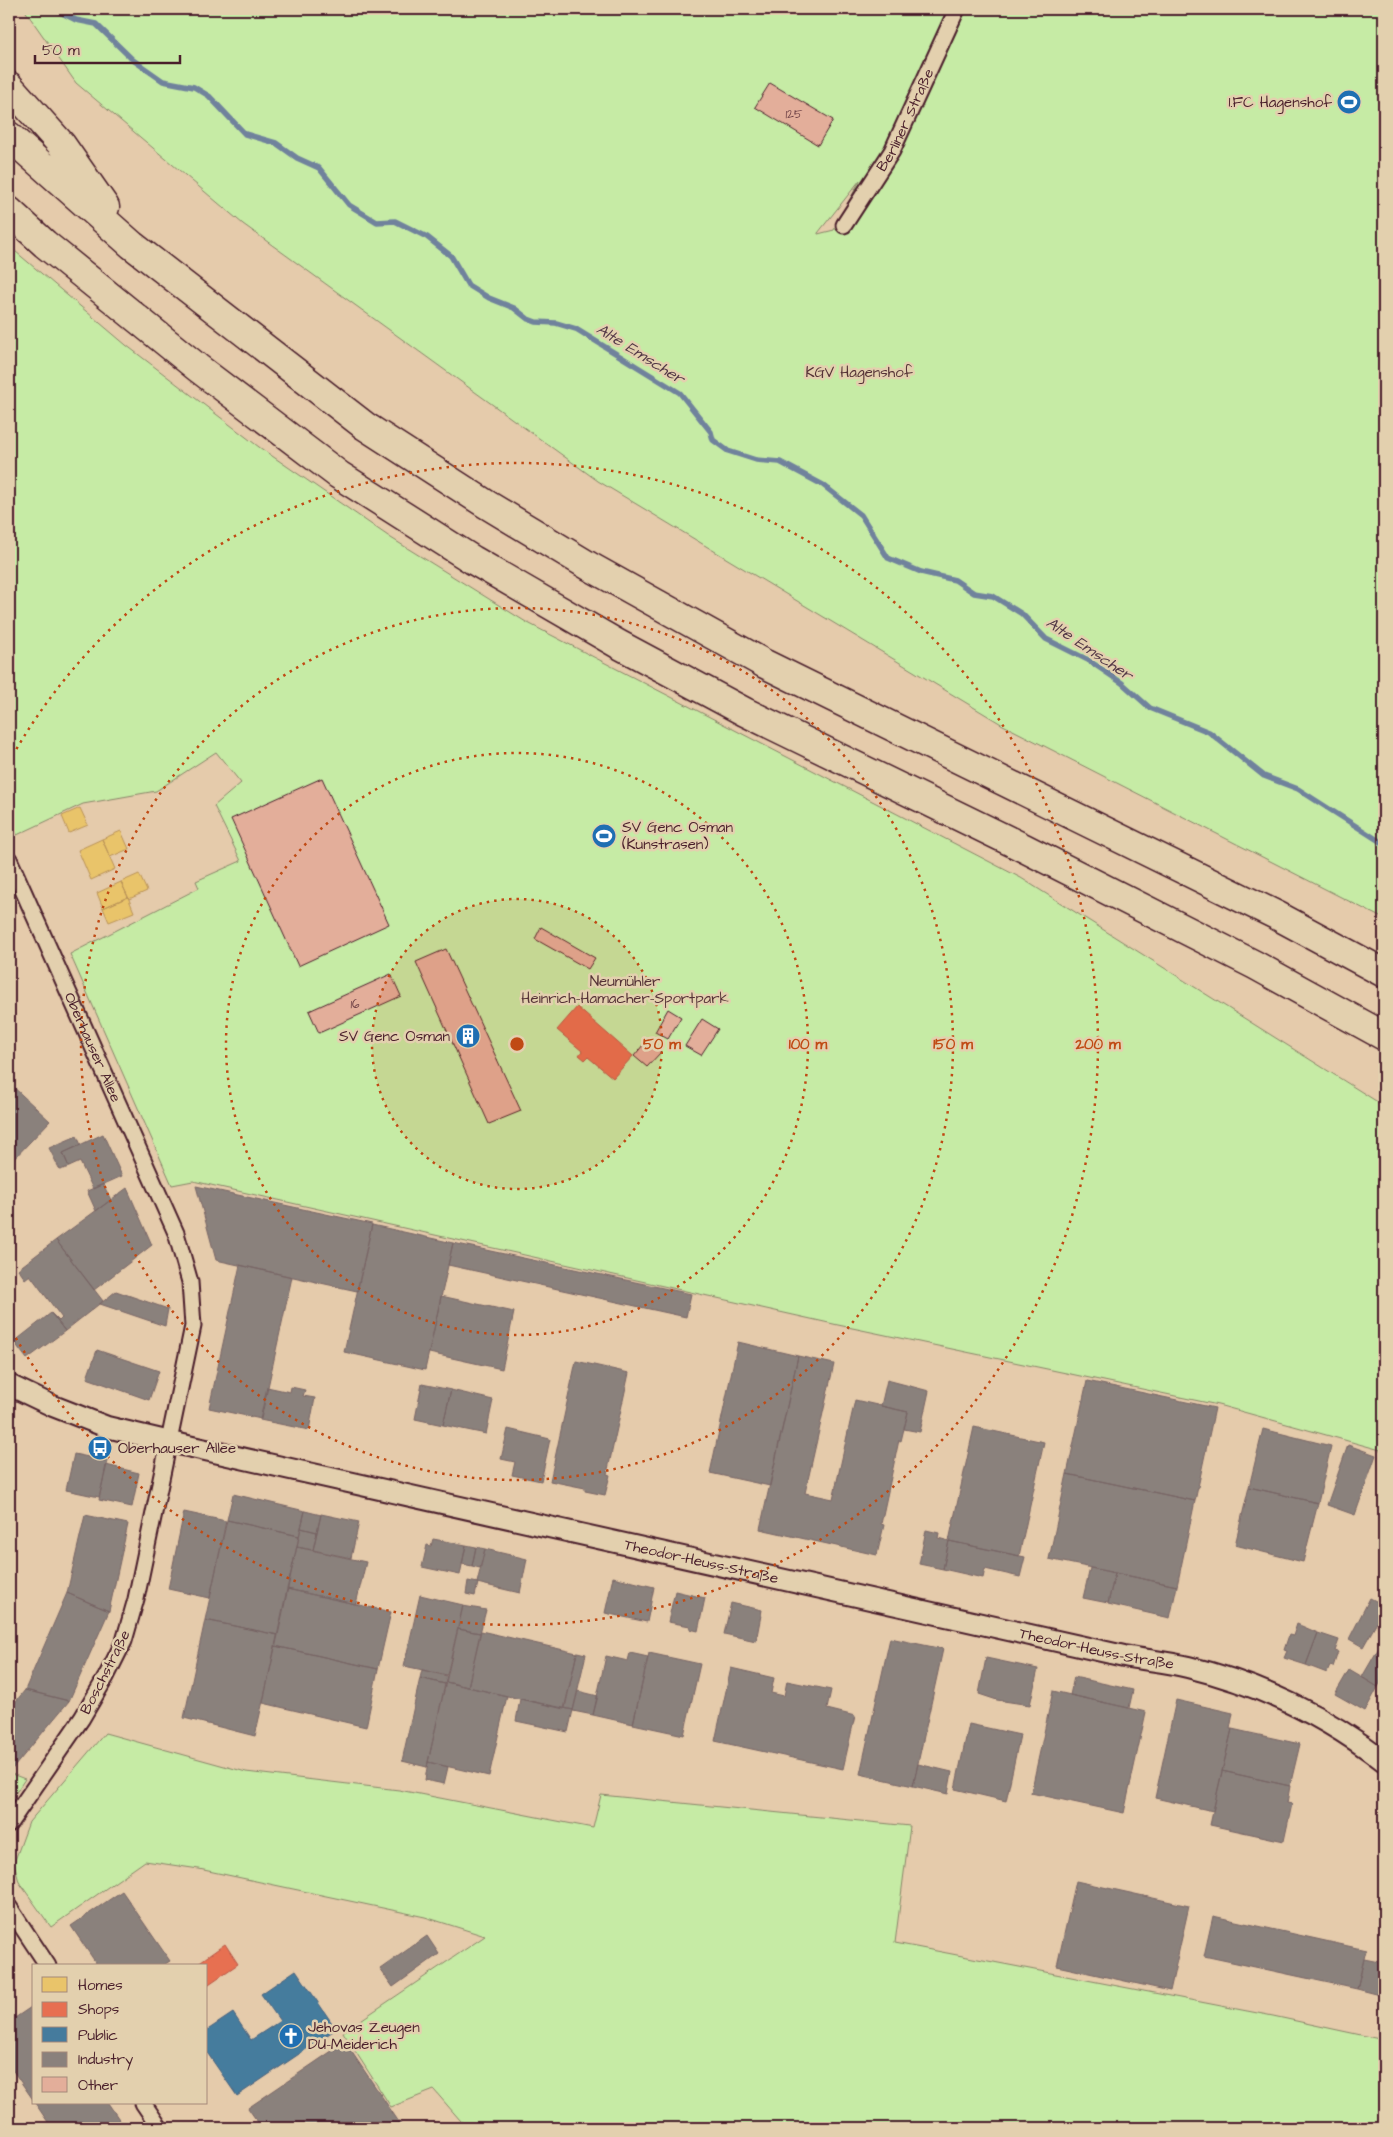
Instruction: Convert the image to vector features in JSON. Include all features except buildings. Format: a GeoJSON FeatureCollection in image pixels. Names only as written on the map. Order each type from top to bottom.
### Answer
{"type":"FeatureCollection","features":[{"type":"Feature","properties":{"kind":"highway"},"geometry":{"type":"LineString","coordinates":[[9,86],[61,144],[132,245]]}},
{"type":"Feature","properties":{"kind":"highway"},"geometry":{"type":"LineString","coordinates":[[9,136],[132,245],[365,426],[486,504],[588,566],[765,664],[1278,916],[1384,973]]}},
{"type":"Feature","properties":{"kind":"highway"},"geometry":{"type":"LineString","coordinates":[[9,211],[45,244],[198,368],[339,475],[473,560],[618,644],[744,712],[1024,848],[1193,933],[1384,1036]]}},
{"type":"Feature","properties":{"kind":"street","name":"Berliner Straße"},"geometry":{"type":"LineString","coordinates":[[844,225],[892,151],[957,9]]}},
{"type":"Feature","properties":{"kind":"street","name":"Oberhauser Allee"},"geometry":{"type":"LineString","coordinates":[[9,858],[176,1233],[190,1282],[193,1326],[170,1442]]}},
{"type":"Feature","properties":{"kind":"street","name":"Theodor-Heuss-Straße"},"geometry":{"type":"LineString","coordinates":[[9,1385],[53,1406],[106,1427],[1124,1656],[1188,1667],[1254,1687],[1293,1705],[1330,1724],[1384,1761]]}},
{"type":"Feature","properties":{"kind":"street","name":"Boschstraße"},"geometry":{"type":"LineString","coordinates":[[9,1824],[82,1718],[124,1641],[136,1599],[170,1442]]}},
{"type":"Feature","properties":{"kind":"street"},"geometry":{"type":"LineString","coordinates":[[9,1907],[47,1964]]}},
{"type":"Feature","properties":{"kind":"street"},"geometry":{"type":"LineString","coordinates":[[144,2104],[160,2128]]}},
{"type":"Feature","properties":{"kind":"green space","name":"KGV Hagenshof"},"geometry":{"type":"Polygon","coordinates":[[[24,9],[1384,9],[1384,919],[1003,725],[598,481],[243,224],[76,83],[24,9]],[[860,180],[818,234],[834,230],[860,180]]]}},
{"type":"Feature","properties":{"kind":"green space","name":"Neumühler Heinrich-Hamacher-Sportpark"},"geometry":{"type":"Polygon","coordinates":[[[9,246],[126,345],[259,447],[391,538],[526,622],[1021,878],[1384,1106],[1384,1451],[1218,1405],[838,1325],[193,1181],[172,1185],[70,954],[199,888],[196,881],[241,861],[214,806],[241,783],[216,752],[156,791],[83,804],[17,835],[9,816],[9,246]]]}},
{"type":"Feature","properties":{"kind":"green space"},"geometry":{"type":"Polygon","coordinates":[[[105,1733],[246,1772],[399,1790],[593,1828],[601,1795],[910,1826],[895,1943],[1273,2016],[1384,2040],[1384,2128],[467,2128],[434,2090],[391,2107],[343,2032],[485,1936],[425,1917],[199,1869],[145,1861],[51,1927],[19,1882],[14,1863],[29,1822],[105,1733]]]}},
{"type":"Feature","properties":{"kind":"green space"},"geometry":{"type":"Polygon","coordinates":[[[9,1773],[25,1779],[9,1803],[9,1773]]]}},
{"type":"Feature","properties":{"kind":"waterway","name":"Alte Emscher"},"geometry":{"type":"LineString","coordinates":[[54,9],[76,20],[96,24],[133,60],[163,81],[194,87],[209,96],[245,134],[276,143],[297,158],[319,168],[349,205],[377,222],[395,221],[427,237],[451,256],[468,285],[489,298],[514,308],[528,319],[536,322],[556,323],[576,329],[680,393],[711,432],[713,440],[728,451],[756,460],[780,462],[823,485],[861,515],[888,558],[921,572],[955,580],[974,593],[993,596],[1022,614],[1046,639],[1088,660],[1122,683],[1150,708],[1209,732],[1264,776],[1298,789],[1384,844]]}},
{"type":"Feature","properties":{"kind":"place","name":"1.FC Hagenshof"},"geometry":{"type":"Point","coordinates":[1349,102]}},
{"type":"Feature","properties":{"kind":"place","name":"SV Genc Osman (Kunstrasen)"},"geometry":{"type":"Point","coordinates":[604,836]}},
{"type":"Feature","properties":{"kind":"place","name":"SV Genc Osman"},"geometry":{"type":"Point","coordinates":[468,1036]}},
{"type":"Feature","properties":{"kind":"place","name":"Oberhauser Allee"},"geometry":{"type":"Point","coordinates":[100,1448]}},
{"type":"Feature","properties":{"kind":"place","name":"Jehovas Zeugen DU-Meiderich"},"geometry":{"type":"Point","coordinates":[291,2036]}}]}
